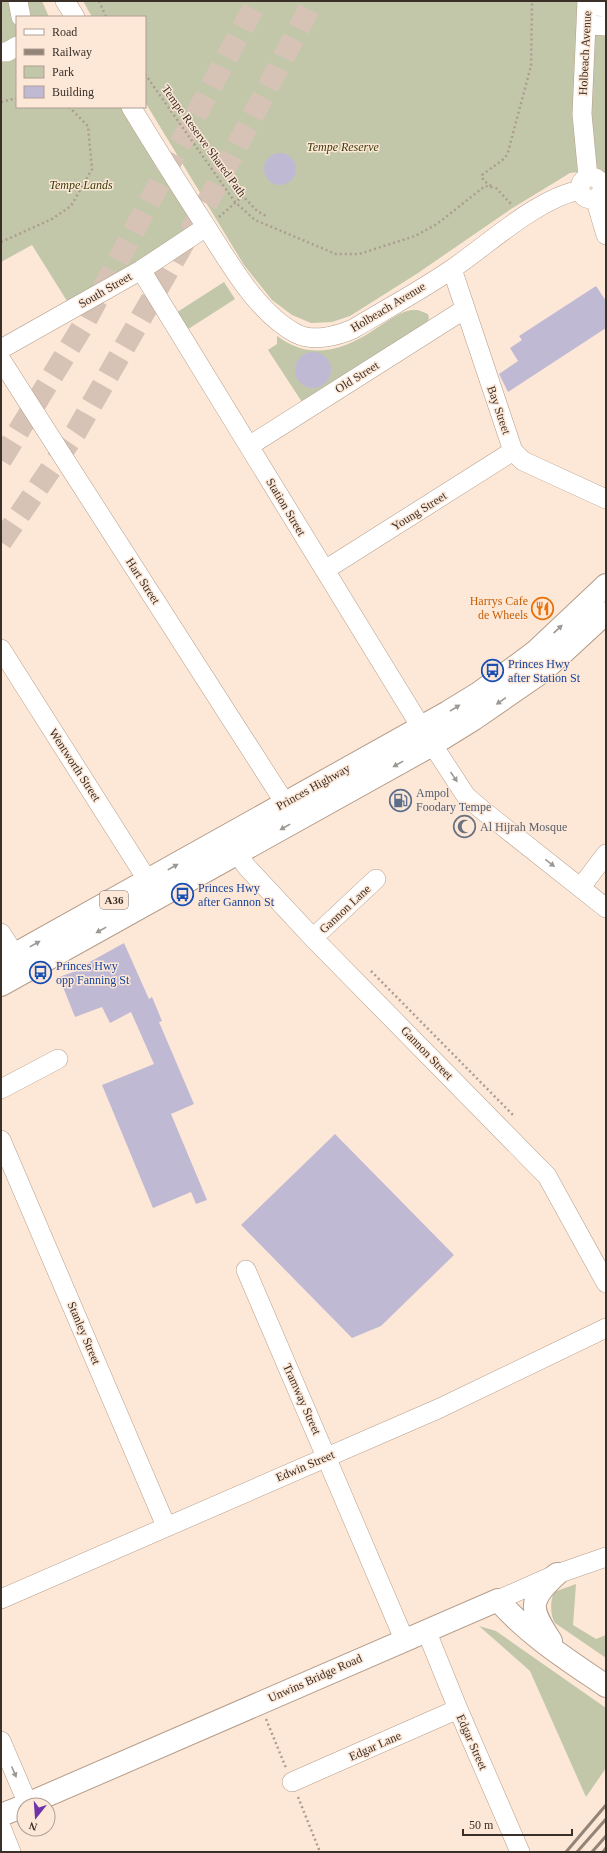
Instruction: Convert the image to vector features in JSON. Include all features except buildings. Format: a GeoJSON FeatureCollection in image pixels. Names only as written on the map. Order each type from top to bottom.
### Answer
{"type":"FeatureCollection","features":[{"type":"Feature","properties":{"kind":"main road","name":"Princes Highway"},"geometry":{"type":"LineString","coordinates":[[1,985],[232,845],[427,736],[478,693],[535,652],[606,585]]}},
{"type":"Feature","properties":{"kind":"main road","name":"Princes Highway"},"geometry":{"type":"LineString","coordinates":[[8,959],[148,881],[232,845],[285,803],[427,736],[474,719],[542,672],[606,613]]}},
{"type":"Feature","properties":{"kind":"main road"},"geometry":{"type":"LineString","coordinates":[[557,1574],[539,1592],[535,1610],[539,1622],[559,1654]]}},
{"type":"Feature","properties":{"kind":"main road","name":"Unwins Bridge Road"},"geometry":{"type":"LineString","coordinates":[[44,1797],[498,1600]]}},
{"type":"Feature","properties":{"kind":"main road"},"geometry":{"type":"LineString","coordinates":[[498,1600],[517,1621],[559,1654],[606,1686]]}},
{"type":"Feature","properties":{"kind":"main road","name":"Unwins Bridge Road"},"geometry":{"type":"LineString","coordinates":[[1,1815],[16,1809]]}},
{"type":"Feature","properties":{"kind":"street"},"geometry":{"type":"LineString","coordinates":[[18,1],[21,16]]}},
{"type":"Feature","properties":{"kind":"street"},"geometry":{"type":"LineString","coordinates":[[65,1],[74,16]]}},
{"type":"Feature","properties":{"kind":"street"},"geometry":{"type":"LineString","coordinates":[[587,3],[606,7]]}},
{"type":"Feature","properties":{"kind":"street","name":"Holbeach Avenue"},"geometry":{"type":"LineString","coordinates":[[587,3],[582,114],[588,188],[606,235]]}},
{"type":"Feature","properties":{"kind":"street"},"geometry":{"type":"LineString","coordinates":[[586,25],[606,26]]}},
{"type":"Feature","properties":{"kind":"street"},"geometry":{"type":"LineString","coordinates":[[1,52],[7,52],[16,47]]}},
{"type":"Feature","properties":{"kind":"street","name":"Holbeach Avenue"},"geometry":{"type":"LineString","coordinates":[[132,108],[222,254],[262,307],[279,323],[298,334],[323,338],[343,333],[452,269],[523,218],[564,193],[588,188]]}},
{"type":"Feature","properties":{"kind":"street","name":"South Street"},"geometry":{"type":"LineString","coordinates":[[1,349],[141,270],[204,224]]}},
{"type":"Feature","properties":{"kind":"street","name":"Bay Street"},"geometry":{"type":"LineString","coordinates":[[452,269],[513,451],[524,461],[606,499]]}},
{"type":"Feature","properties":{"kind":"street","name":"Station Street"},"geometry":{"type":"LineString","coordinates":[[141,270],[427,736],[466,796],[606,908]]}},
{"type":"Feature","properties":{"kind":"street","name":"Old Street"},"geometry":{"type":"LineString","coordinates":[[248,446],[465,309]]}},
{"type":"Feature","properties":{"kind":"street","name":"Hart Street"},"geometry":{"type":"LineString","coordinates":[[1,360],[285,803]]}},
{"type":"Feature","properties":{"kind":"street","name":"Young Street"},"geometry":{"type":"LineString","coordinates":[[325,570],[513,451]]}},
{"type":"Feature","properties":{"kind":"street","name":"Wentworth Street"},"geometry":{"type":"LineString","coordinates":[[1,649],[148,881]]}},
{"type":"Feature","properties":{"kind":"street","name":"Gannon Street"},"geometry":{"type":"LineString","coordinates":[[232,845],[250,870],[313,938],[547,1176],[606,1283]]}},
{"type":"Feature","properties":{"kind":"street"},"geometry":{"type":"LineString","coordinates":[[581,887],[606,854]]}},
{"type":"Feature","properties":{"kind":"street","name":"Gannon Lane"},"geometry":{"type":"LineString","coordinates":[[313,938],[376,879]]}},
{"type":"Feature","properties":{"kind":"street"},"geometry":{"type":"LineString","coordinates":[[1,933],[8,959]]}},
{"type":"Feature","properties":{"kind":"street"},"geometry":{"type":"LineString","coordinates":[[1,1089],[58,1059]]}},
{"type":"Feature","properties":{"kind":"street","name":"Stanley Street"},"geometry":{"type":"LineString","coordinates":[[1,1140],[166,1526]]}},
{"type":"Feature","properties":{"kind":"street","name":"Tramway Street"},"geometry":{"type":"LineString","coordinates":[[246,1270],[404,1640]]}},
{"type":"Feature","properties":{"kind":"street","name":"Edwin Street"},"geometry":{"type":"LineString","coordinates":[[1,1599],[440,1408],[606,1328]]}},
{"type":"Feature","properties":{"kind":"street","name":"Unwins Bridge Road"},"geometry":{"type":"LineString","coordinates":[[498,1600],[557,1574],[606,1557]]}},
{"type":"Feature","properties":{"kind":"street","name":"Edgar Street"},"geometry":{"type":"LineString","coordinates":[[426,1630],[458,1709],[520,1852]]}},
{"type":"Feature","properties":{"kind":"street","name":"Edgar Lane"},"geometry":{"type":"LineString","coordinates":[[292,1782],[458,1709]]}},
{"type":"Feature","properties":{"kind":"street"},"geometry":{"type":"LineString","coordinates":[[1,1741],[23,1797]]}},
{"type":"Feature","properties":{"kind":"street"},"geometry":{"type":"LineString","coordinates":[[1,1827],[11,1852]]}},
{"type":"Feature","properties":{"kind":"path"},"geometry":{"type":"LineString","coordinates":[[99,1],[106,16]]}},
{"type":"Feature","properties":{"kind":"path"},"geometry":{"type":"LineString","coordinates":[[523,218],[496,188],[491,187],[483,180],[482,175],[505,158],[508,152],[531,66],[532,1]]}},
{"type":"Feature","properties":{"kind":"path","name":"Tempe Reserve Shared Path"},"geometry":{"type":"LineString","coordinates":[[146,75],[235,202],[255,220],[336,254],[359,254],[415,236],[437,224],[485,186],[491,187]]}},
{"type":"Feature","properties":{"kind":"path"},"geometry":{"type":"LineString","coordinates":[[1,102],[16,98]]}},
{"type":"Feature","properties":{"kind":"path"},"geometry":{"type":"LineString","coordinates":[[1,242],[52,219],[71,206],[92,169],[88,126],[70,108]]}},
{"type":"Feature","properties":{"kind":"path"},"geometry":{"type":"LineString","coordinates":[[204,224],[243,196],[257,211],[268,217]]}},
{"type":"Feature","properties":{"kind":"green space","name":"Tempe Lands"},"geometry":{"type":"Polygon","coordinates":[[[1,1],[42,1],[49,16],[16,16],[16,108],[126,108],[196,225],[194,231],[67,301],[32,245],[1,262],[1,1]]]}},
{"type":"Feature","properties":{"kind":"green space","name":"Tempe Reserve"},"geometry":{"type":"Polygon","coordinates":[[[83,1],[606,1],[606,175],[601,169],[570,173],[511,209],[418,273],[350,316],[332,322],[311,323],[292,315],[272,300],[244,265],[146,104],[146,16],[91,16],[83,1]]]}},
{"type":"Feature","properties":{"kind":"green space"},"geometry":{"type":"Polygon","coordinates":[[[224,282],[235,299],[179,335],[168,318],[224,282]]]}},
{"type":"Feature","properties":{"kind":"green space"},"geometry":{"type":"Polygon","coordinates":[[[411,310],[418,310],[428,314],[429,319],[426,323],[302,402],[268,350],[277,344],[277,336],[299,348],[310,350],[332,349],[343,346],[366,335],[393,317],[411,310]]]}},
{"type":"Feature","properties":{"kind":"green space"},"geometry":{"type":"Polygon","coordinates":[[[576,1584],[573,1625],[596,1639],[606,1635],[606,1658],[555,1623],[553,1620],[551,1608],[554,1592],[576,1584]]]}},
{"type":"Feature","properties":{"kind":"green space"},"geometry":{"type":"Polygon","coordinates":[[[479,1626],[496,1631],[606,1708],[606,1768],[586,1797],[530,1671],[479,1626]]]}},
{"type":"Feature","properties":{"kind":"tunnel"},"geometry":{"type":"LineString","coordinates":[[1,460],[84,324],[257,1]]}},
{"type":"Feature","properties":{"kind":"tunnel"},"geometry":{"type":"LineString","coordinates":[[1,542],[76,432],[214,190],[313,1]]}},
{"type":"Feature","properties":{"kind":"railway"},"geometry":{"type":"LineString","coordinates":[[566,1852],[606,1805]]}},
{"type":"Feature","properties":{"kind":"railway"},"geometry":{"type":"LineString","coordinates":[[577,1852],[606,1819]]}},
{"type":"Feature","properties":{"kind":"railway"},"geometry":{"type":"LineString","coordinates":[[592,1852],[606,1836]]}},
{"type":"Feature","properties":{"kind":"railway"},"geometry":{"type":"LineString","coordinates":[[603,1852],[606,1848]]}},
{"type":"Feature","properties":{"kind":"place","name":"Harrys Cafe de Wheels"},"geometry":{"type":"Point","coordinates":[543,608]}},
{"type":"Feature","properties":{"kind":"place","name":"Princes Hwy after Station St"},"geometry":{"type":"Point","coordinates":[492,671]}},
{"type":"Feature","properties":{"kind":"place","name":"Ampol Foodary Tempe"},"geometry":{"type":"Point","coordinates":[400,800]}},
{"type":"Feature","properties":{"kind":"place","name":"Al Hijrah Mosque"},"geometry":{"type":"Point","coordinates":[464,827]}},
{"type":"Feature","properties":{"kind":"place","name":"Princes Hwy after Gannon St"},"geometry":{"type":"Point","coordinates":[183,895]}},
{"type":"Feature","properties":{"kind":"place","name":"Princes Hwy opp Fanning St"},"geometry":{"type":"Point","coordinates":[41,973]}}]}
